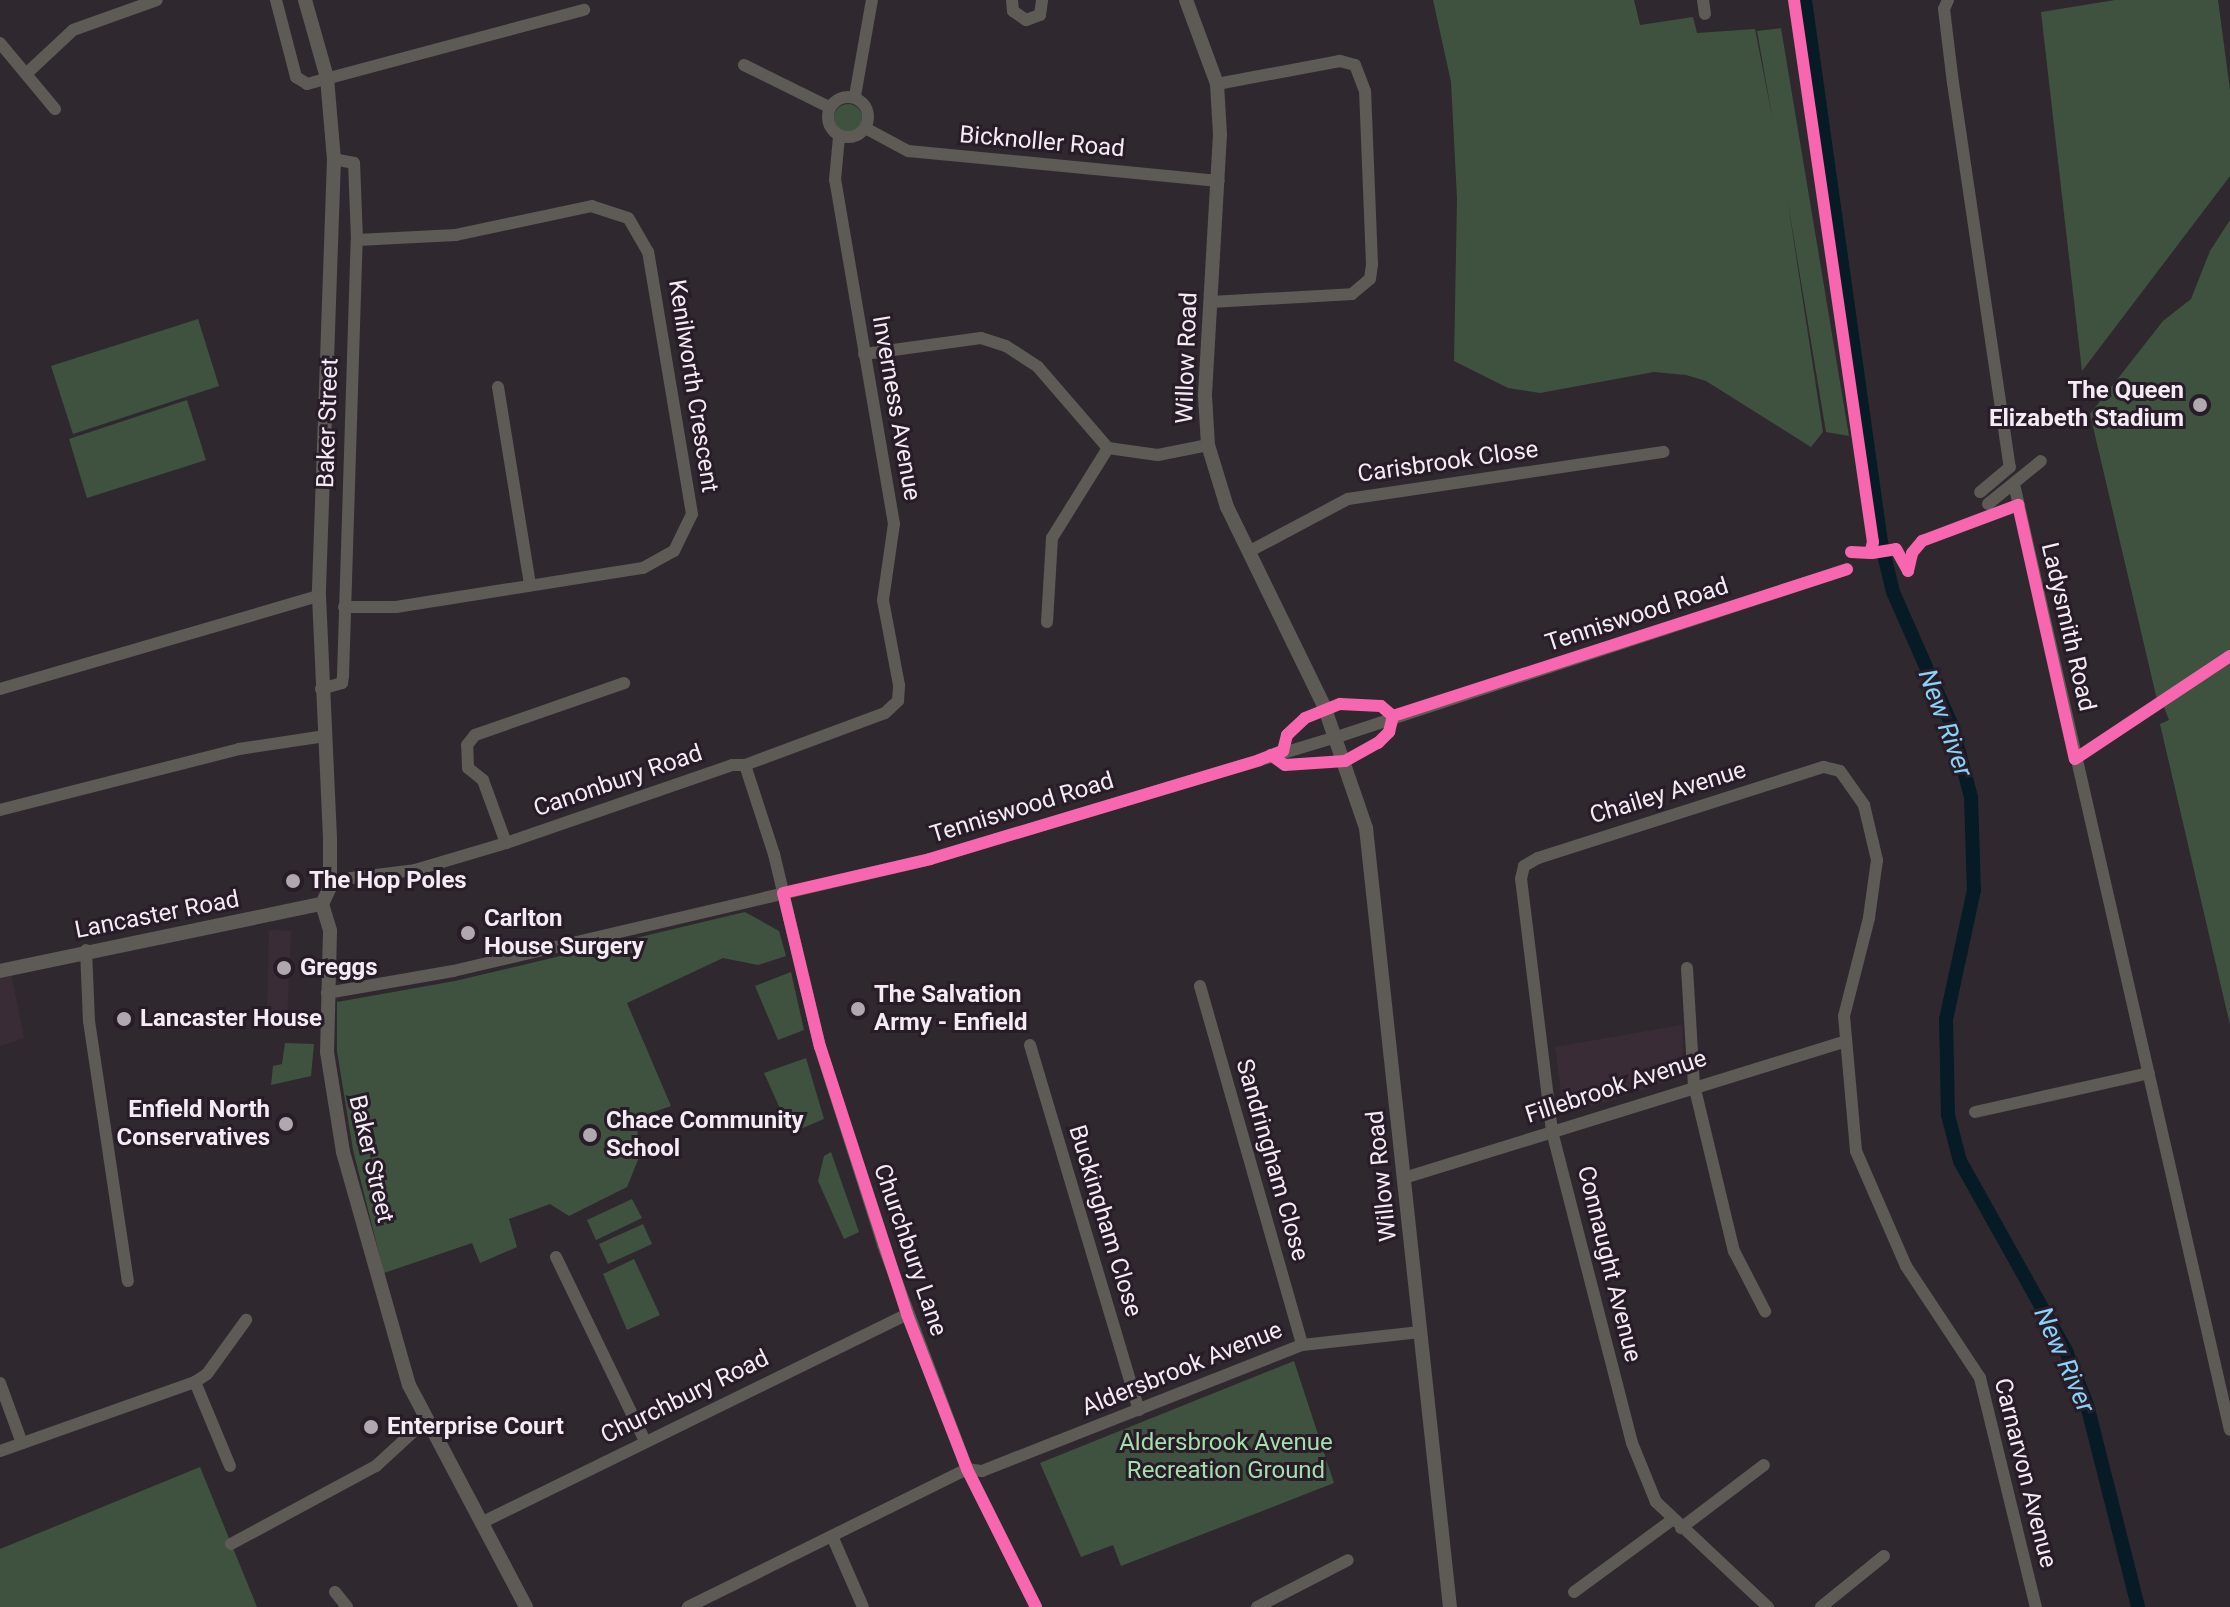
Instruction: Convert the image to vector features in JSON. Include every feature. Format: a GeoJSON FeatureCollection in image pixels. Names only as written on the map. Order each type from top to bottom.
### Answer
{"type":"FeatureCollection","features":[{"type":"Feature","properties":{"kind":"street"},"geometry":{"type":"LineString","coordinates":[[26,74],[73,30],[157,0]]}},
{"type":"Feature","properties":{"kind":"street"},"geometry":{"type":"LineString","coordinates":[[276,0],[298,81],[327,78],[584,10]]}},
{"type":"Feature","properties":{"kind":"street","name":"Baker Street"},"geometry":{"type":"LineString","coordinates":[[305,0],[327,78],[334,159],[319,596],[330,887],[322,904],[330,931],[327,1052],[343,1152],[409,1385],[425,1421],[483,1522],[526,1607]]}},
{"type":"Feature","properties":{"kind":"street"},"geometry":{"type":"LineString","coordinates":[[855,96],[872,0]]}},
{"type":"Feature","properties":{"kind":"street"},"geometry":{"type":"LineString","coordinates":[[1012,0],[1013,11],[1026,20],[1040,15],[1042,0]]}},
{"type":"Feature","properties":{"kind":"street","name":"Willow Road"},"geometry":{"type":"LineString","coordinates":[[1186,0],[1217,84],[1219,181],[1204,409],[1208,445],[1216,479],[1337,737],[1366,828],[1450,1607]]}},
{"type":"Feature","properties":{"kind":"street"},"geometry":{"type":"LineString","coordinates":[[1703,0],[1705,14]]}},
{"type":"Feature","properties":{"kind":"street"},"geometry":{"type":"LineString","coordinates":[[1948,0],[1944,9],[1953,83],[2010,467],[1980,492]]}},
{"type":"Feature","properties":{"kind":"street"},"geometry":{"type":"LineString","coordinates":[[0,43],[55,109]]}},
{"type":"Feature","properties":{"kind":"street"},"geometry":{"type":"LineString","coordinates":[[1211,302],[1352,294],[1370,279],[1372,264],[1365,91],[1355,65],[1340,61],[1217,84]]}},
{"type":"Feature","properties":{"kind":"street"},"geometry":{"type":"LineString","coordinates":[[744,65],[829,107],[855,96]]}},
{"type":"Feature","properties":{"kind":"street"},"geometry":{"type":"LineString","coordinates":[[839,137],[867,129],[863,104],[855,96]]}},
{"type":"Feature","properties":{"kind":"street","name":"Inverness Avenue"},"geometry":{"type":"LineString","coordinates":[[829,107],[839,137],[835,180],[894,524],[883,600],[899,685]]}},
{"type":"Feature","properties":{"kind":"street","name":"Bicknoller Road"},"geometry":{"type":"LineString","coordinates":[[867,129],[908,151],[1219,181]]}},
{"type":"Feature","properties":{"kind":"street","name":"Baker Street"},"geometry":{"type":"LineString","coordinates":[[321,689],[342,683],[357,240],[354,163],[334,159]]}},
{"type":"Feature","properties":{"kind":"street","name":"Kenilworth Crescent"},"geometry":{"type":"LineString","coordinates":[[344,607],[396,607],[643,568],[661,562],[687,534],[692,514],[644,238],[618,211],[592,206],[456,235],[357,240]]}},
{"type":"Feature","properties":{"kind":"street"},"geometry":{"type":"LineString","coordinates":[[864,354],[950,339],[981,338],[1006,346],[1038,367],[1108,448],[1158,455],[1208,445]]}},
{"type":"Feature","properties":{"kind":"street"},"geometry":{"type":"LineString","coordinates":[[498,387],[530,585]]}},
{"type":"Feature","properties":{"kind":"street"},"geometry":{"type":"LineString","coordinates":[[1047,622],[1052,538],[1108,448]]}},
{"type":"Feature","properties":{"kind":"street","name":"Carisbrook Close"},"geometry":{"type":"LineString","coordinates":[[1250,551],[1348,499],[1664,452]]}},
{"type":"Feature","properties":{"kind":"street"},"geometry":{"type":"LineString","coordinates":[[1988,504],[2041,461]]}},
{"type":"Feature","properties":{"kind":"street","name":"Ladysmith Road"},"geometry":{"type":"LineString","coordinates":[[2014,484],[2230,1430]]}},
{"type":"Feature","properties":{"kind":"street","name":"Tenniswood Road"},"geometry":{"type":"LineString","coordinates":[[327,993],[453,971],[930,859],[1337,737],[1847,569]]}},
{"type":"Feature","properties":{"kind":"street"},"geometry":{"type":"LineString","coordinates":[[0,689],[319,596]]}},
{"type":"Feature","properties":{"kind":"street"},"geometry":{"type":"LineString","coordinates":[[506,843],[483,780],[468,768],[467,745],[475,735],[624,683]]}},
{"type":"Feature","properties":{"kind":"street","name":"Canonbury Road"},"geometry":{"type":"LineString","coordinates":[[330,887],[351,878],[415,870],[506,843],[739,765],[885,713],[898,701],[899,685]]}},
{"type":"Feature","properties":{"kind":"street"},"geometry":{"type":"LineString","coordinates":[[0,810],[239,749],[325,736]]}},
{"type":"Feature","properties":{"kind":"street","name":"Churchbury Lane"},"geometry":{"type":"LineString","coordinates":[[739,765],[783,893],[820,1047],[907,1314],[967,1469],[1036,1607]]}},
{"type":"Feature","properties":{"kind":"street","name":"Chailey Avenue"},"geometry":{"type":"LineString","coordinates":[[1521,879],[1524,866],[1538,858],[1824,767],[1840,771]]}},
{"type":"Feature","properties":{"kind":"street","name":"Carnarvon Avenue"},"geometry":{"type":"LineString","coordinates":[[1840,771],[1864,805],[1877,860],[1869,918],[1847,995],[1842,1042],[1863,1173],[1906,1266],[1980,1378],[2036,1607]]}},
{"type":"Feature","properties":{"kind":"street","name":"Connaught Avenue"},"geometry":{"type":"LineString","coordinates":[[1521,879],[1552,1131],[1632,1443],[1645,1481],[1677,1524],[1768,1607]]}},
{"type":"Feature","properties":{"kind":"street","name":"Lancaster Road"},"geometry":{"type":"LineString","coordinates":[[0,971],[86,950],[322,904]]}},
{"type":"Feature","properties":{"kind":"street"},"geometry":{"type":"LineString","coordinates":[[86,950],[89,1021],[128,1281]]}},
{"type":"Feature","properties":{"kind":"street"},"geometry":{"type":"LineString","coordinates":[[1687,968],[1694,1085],[1734,1251],[1765,1311]]}},
{"type":"Feature","properties":{"kind":"street","name":"Sandringham Close"},"geometry":{"type":"LineString","coordinates":[[1200,986],[1302,1345]]}},
{"type":"Feature","properties":{"kind":"street","name":"Fillebrook Avenue"},"geometry":{"type":"LineString","coordinates":[[1404,1178],[1694,1085],[1842,1042]]}},
{"type":"Feature","properties":{"kind":"street","name":"Buckingham Close"},"geometry":{"type":"LineString","coordinates":[[1030,1045],[1139,1410]]}},
{"type":"Feature","properties":{"kind":"street"},"geometry":{"type":"LineString","coordinates":[[1975,1112],[2149,1073]]}},
{"type":"Feature","properties":{"kind":"street"},"geometry":{"type":"LineString","coordinates":[[556,1257],[645,1441]]}},
{"type":"Feature","properties":{"kind":"street","name":"Churchbury Road"},"geometry":{"type":"LineString","coordinates":[[483,1522],[907,1314]]}},
{"type":"Feature","properties":{"kind":"street"},"geometry":{"type":"LineString","coordinates":[[0,1451],[195,1382],[207,1374],[246,1320]]}},
{"type":"Feature","properties":{"kind":"street","name":"Aldersbrook Avenue"},"geometry":{"type":"LineString","coordinates":[[695,1605],[967,1469],[982,1471],[1302,1345],[1420,1332]]}},
{"type":"Feature","properties":{"kind":"street"},"geometry":{"type":"LineString","coordinates":[[195,1382],[230,1466]]}},
{"type":"Feature","properties":{"kind":"street"},"geometry":{"type":"LineString","coordinates":[[0,1383],[22,1443]]}},
{"type":"Feature","properties":{"kind":"street"},"geometry":{"type":"LineString","coordinates":[[231,1544],[376,1466],[425,1421]]}},
{"type":"Feature","properties":{"kind":"street"},"geometry":{"type":"LineString","coordinates":[[1574,1592],[1764,1465]]}},
{"type":"Feature","properties":{"kind":"street"},"geometry":{"type":"LineString","coordinates":[[832,1536],[863,1607]]}},
{"type":"Feature","properties":{"kind":"street"},"geometry":{"type":"LineString","coordinates":[[1821,1607],[1884,1556]]}},
{"type":"Feature","properties":{"kind":"street"},"geometry":{"type":"LineString","coordinates":[[1257,1607],[1348,1560]]}},
{"type":"Feature","properties":{"kind":"street"},"geometry":{"type":"LineString","coordinates":[[335,1592],[347,1607]]}},
{"type":"Feature","properties":{"kind":"shaded area"},"geometry":{"type":"Polygon","coordinates":[[[269,930],[291,931],[287,1019],[267,1018],[269,930]]]}},
{"type":"Feature","properties":{"kind":"shaded area"},"geometry":{"type":"Polygon","coordinates":[[[11,972],[24,1038],[0,1046],[0,975],[11,972]]]}},
{"type":"Feature","properties":{"kind":"shaded area"},"geometry":{"type":"Polygon","coordinates":[[[1682,1025],[1683,1063],[1670,1081],[1581,1110],[1562,1098],[1555,1047],[1682,1025]]]}},
{"type":"Feature","properties":{"kind":"green space"},"geometry":{"type":"Polygon","coordinates":[[[1433,0],[1634,0],[1640,25],[1693,17],[1697,33],[1755,29],[1773,121],[1757,31],[1781,28],[1849,436],[1826,432],[1787,197],[1823,432],[1811,447],[1706,381],[1686,375],[1654,372],[1540,393],[1508,388],[1454,361],[1457,199],[1451,82],[1433,0]]]}},
{"type":"Feature","properties":{"kind":"green space"},"geometry":{"type":"Polygon","coordinates":[[[2115,0],[2218,0],[2230,90],[2230,176],[2082,371],[2041,12],[2115,0]]]}},
{"type":"Feature","properties":{"kind":"green space"},"geometry":{"type":"Polygon","coordinates":[[[848,104],[858,108],[862,118],[858,128],[848,132],[838,128],[834,118],[838,108],[848,104]]]}},
{"type":"Feature","properties":{"kind":"green space"},"geometry":{"type":"Polygon","coordinates":[[[2230,220],[2230,1025],[2160,724],[2169,720],[2164,707],[2206,677],[2202,672],[2158,704],[2090,414],[2163,321],[2191,299],[2210,251],[2230,220]]]}},
{"type":"Feature","properties":{"kind":"green space"},"geometry":{"type":"Polygon","coordinates":[[[198,319],[219,386],[73,434],[51,366],[198,319]]]}},
{"type":"Feature","properties":{"kind":"green space"},"geometry":{"type":"Polygon","coordinates":[[[187,400],[206,460],[87,498],[69,439],[187,400]]]}},
{"type":"Feature","properties":{"kind":"green space"},"geometry":{"type":"Polygon","coordinates":[[[745,912],[779,931],[786,956],[758,965],[723,958],[627,1003],[671,1106],[636,1118],[640,1155],[627,1187],[569,1216],[550,1204],[509,1219],[517,1247],[480,1263],[472,1243],[384,1273],[353,1150],[337,1051],[337,1002],[455,981],[745,912]]]}},
{"type":"Feature","properties":{"kind":"green space"},"geometry":{"type":"Polygon","coordinates":[[[791,972],[804,1030],[778,1040],[755,986],[791,972]]]}},
{"type":"Feature","properties":{"kind":"green space"},"geometry":{"type":"Polygon","coordinates":[[[285,1043],[314,1044],[311,1076],[271,1085],[273,1066],[282,1064],[285,1043]]]}},
{"type":"Feature","properties":{"kind":"green space"},"geometry":{"type":"Polygon","coordinates":[[[806,1058],[824,1119],[791,1133],[764,1073],[806,1058]]]}},
{"type":"Feature","properties":{"kind":"green space"},"geometry":{"type":"Polygon","coordinates":[[[831,1152],[859,1232],[844,1239],[818,1181],[824,1156],[831,1152]]]}},
{"type":"Feature","properties":{"kind":"green space"},"geometry":{"type":"Polygon","coordinates":[[[632,1199],[642,1218],[596,1240],[587,1220],[632,1199]]]}},
{"type":"Feature","properties":{"kind":"green space"},"geometry":{"type":"Polygon","coordinates":[[[643,1224],[652,1244],[608,1264],[599,1244],[643,1224]]]}},
{"type":"Feature","properties":{"kind":"green space"},"geometry":{"type":"Polygon","coordinates":[[[634,1259],[660,1315],[627,1330],[603,1274],[634,1259]]]}},
{"type":"Feature","properties":{"kind":"green space","name":"Aldersbrook Avenue Recreation Ground"},"geometry":{"type":"Polygon","coordinates":[[[1294,1361],[1334,1483],[1121,1566],[1113,1545],[1081,1557],[1040,1463],[1294,1361]]]}},
{"type":"Feature","properties":{"kind":"green space"},"geometry":{"type":"Polygon","coordinates":[[[200,1467],[257,1607],[0,1607],[0,1549],[200,1467]]]}},
{"type":"Feature","properties":{"kind":"waterway","name":"New River"},"geometry":{"type":"LineString","coordinates":[[1805,0],[1881,542],[1893,592],[1952,726],[1971,797],[1974,890],[1946,1019],[1948,1115],[1960,1161],[2066,1351],[2087,1405],[2138,1607]]}},
{"type":"Feature","properties":{"kind":"cycle path"},"geometry":{"type":"LineString","coordinates":[[1794,0],[1873,542],[1870,553],[1851,552]]}},
{"type":"Feature","properties":{"kind":"cycle path"},"geometry":{"type":"LineString","coordinates":[[1872,553],[1896,549],[1908,571],[1912,553],[1922,541],[2018,505],[2075,759],[2230,656]]}},
{"type":"Feature","properties":{"kind":"cycle path"},"geometry":{"type":"LineString","coordinates":[[1393,716],[1847,569]]}},
{"type":"Feature","properties":{"kind":"cycle path"},"geometry":{"type":"LineString","coordinates":[[1036,1607],[967,1469],[907,1314],[820,1047],[783,893],[930,859],[1259,760],[1283,751],[1287,735],[1305,718],[1340,704],[1381,706],[1393,716]]}},
{"type":"Feature","properties":{"kind":"cycle path"},"geometry":{"type":"LineString","coordinates":[[1271,755],[1285,765],[1345,761],[1378,743],[1389,732],[1393,716]]}},
{"type":"Feature","properties":{"kind":"place","name":"The Queen Elizabeth Stadium"},"geometry":{"type":"Point","coordinates":[2200,405]}},
{"type":"Feature","properties":{"kind":"place","name":"The Hop Poles"},"geometry":{"type":"Point","coordinates":[293,881]}},
{"type":"Feature","properties":{"kind":"place","name":"Carlton House Surgery"},"geometry":{"type":"Point","coordinates":[468,933]}},
{"type":"Feature","properties":{"kind":"place","name":"Greggs"},"geometry":{"type":"Point","coordinates":[284,968]}},
{"type":"Feature","properties":{"kind":"place","name":"The Salvation Army - Enfield"},"geometry":{"type":"Point","coordinates":[858,1009]}},
{"type":"Feature","properties":{"kind":"place","name":"Lancaster House"},"geometry":{"type":"Point","coordinates":[124,1019]}},
{"type":"Feature","properties":{"kind":"place","name":"Enfield North Conservatives"},"geometry":{"type":"Point","coordinates":[286,1124]}},
{"type":"Feature","properties":{"kind":"place","name":"Chace Community School"},"geometry":{"type":"Point","coordinates":[590,1135]}},
{"type":"Feature","properties":{"kind":"place","name":"Enterprise Court"},"geometry":{"type":"Point","coordinates":[371,1427]}}]}
